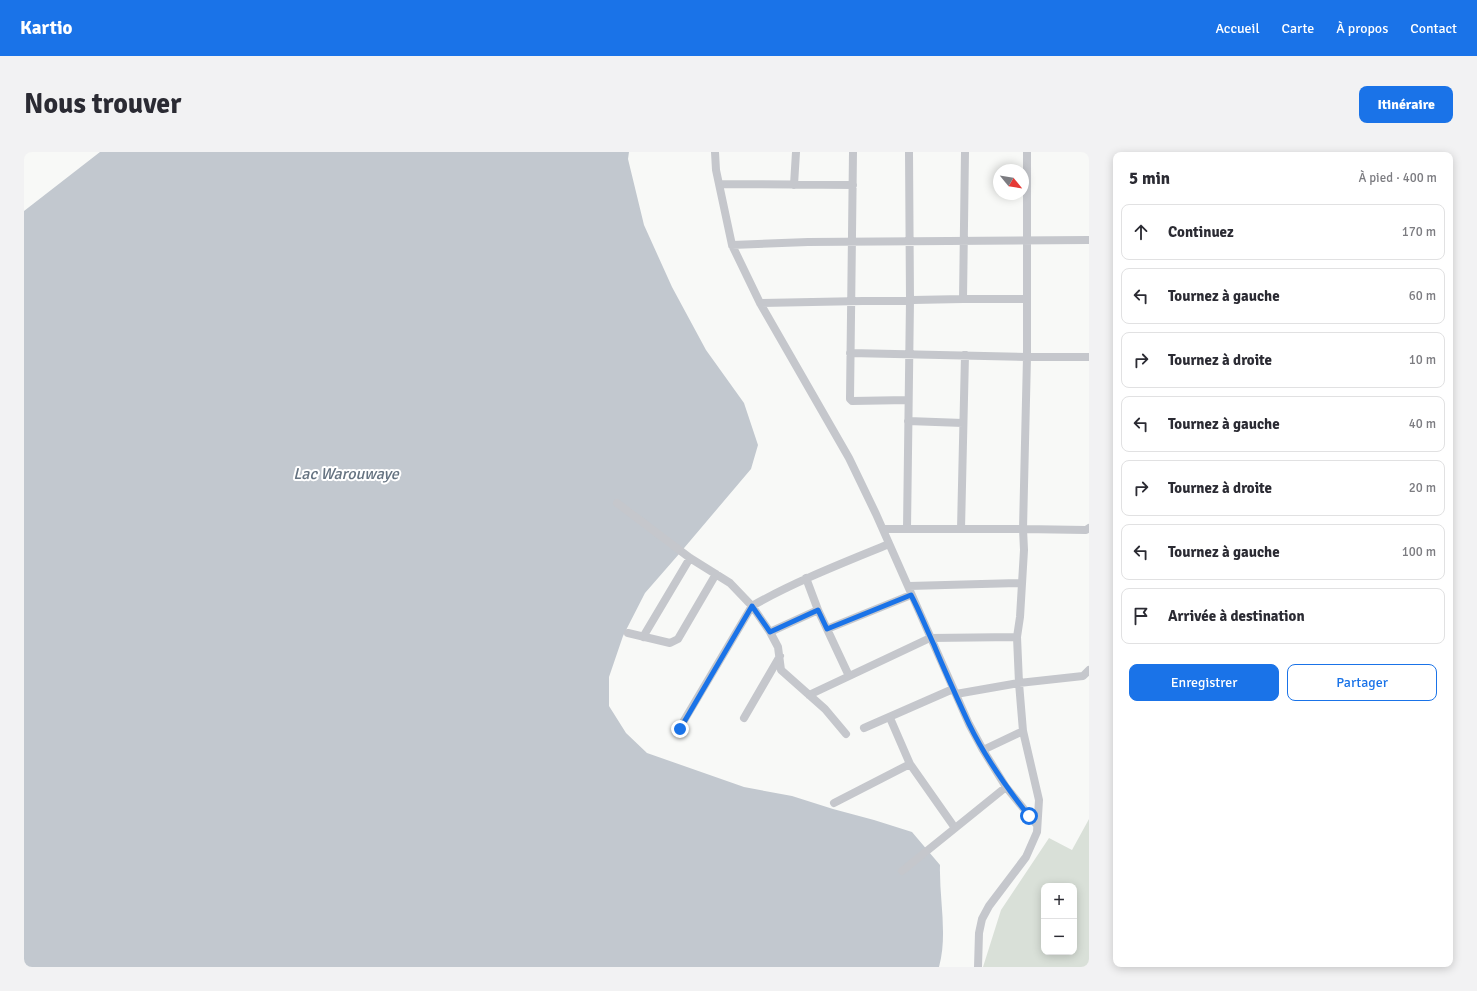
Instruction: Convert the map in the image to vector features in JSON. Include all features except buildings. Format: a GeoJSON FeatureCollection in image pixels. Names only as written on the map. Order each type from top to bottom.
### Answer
{"type":"FeatureCollection","features":[{"type":"Feature","properties":{"kind":"street"},"geometry":{"type":"LineString","coordinates":[[715,152],[716,170],[732,245],[760,303],[849,458],[909,586],[911,595],[923,618],[930,638],[969,724],[1006,787],[1037,826]]}},
{"type":"Feature","properties":{"kind":"street"},"geometry":{"type":"LineString","coordinates":[[794,185],[796,152]]}},
{"type":"Feature","properties":{"kind":"street"},"geometry":{"type":"LineString","coordinates":[[853,152],[850,399],[852,401],[908,400]]}},
{"type":"Feature","properties":{"kind":"street"},"geometry":{"type":"LineString","coordinates":[[907,529],[910,300],[909,152]]}},
{"type":"Feature","properties":{"kind":"street"},"geometry":{"type":"LineString","coordinates":[[963,299],[965,152]]}},
{"type":"Feature","properties":{"kind":"street"},"geometry":{"type":"LineString","coordinates":[[978,967],[978,933],[982,919],[989,906],[1026,857],[1037,832],[1040,800],[1023,731],[1017,637],[1020,617],[1024,550],[1023,529],[1027,357],[1027,152]]}},
{"type":"Feature","properties":{"kind":"street"},"geometry":{"type":"LineString","coordinates":[[719,184],[853,185]]}},
{"type":"Feature","properties":{"kind":"street"},"geometry":{"type":"LineString","coordinates":[[732,245],[808,242],[1089,240]]}},
{"type":"Feature","properties":{"kind":"street"},"geometry":{"type":"LineString","coordinates":[[760,303],[1027,299]]}},
{"type":"Feature","properties":{"kind":"street"},"geometry":{"type":"LineString","coordinates":[[850,352],[1027,357],[1089,356]]}},
{"type":"Feature","properties":{"kind":"street"},"geometry":{"type":"LineString","coordinates":[[961,529],[965,355]]}},
{"type":"Feature","properties":{"kind":"street"},"geometry":{"type":"LineString","coordinates":[[908,421],[963,424]]}},
{"type":"Feature","properties":{"kind":"street"},"geometry":{"type":"LineString","coordinates":[[617,504],[690,558],[730,583],[752,606],[770,632],[778,648],[781,670],[825,709],[846,734]]}},
{"type":"Feature","properties":{"kind":"street"},"geometry":{"type":"LineString","coordinates":[[883,529],[1086,530],[1089,528]]}},
{"type":"Feature","properties":{"kind":"street"},"geometry":{"type":"LineString","coordinates":[[680,729],[752,606],[775,592],[889,544]]}},
{"type":"Feature","properties":{"kind":"street"},"geometry":{"type":"LineString","coordinates":[[643,637],[690,558]]}},
{"type":"Feature","properties":{"kind":"street"},"geometry":{"type":"LineString","coordinates":[[628,633],[670,643],[678,639],[716,574]]}},
{"type":"Feature","properties":{"kind":"street"},"geometry":{"type":"LineString","coordinates":[[806,578],[818,610],[849,676]]}},
{"type":"Feature","properties":{"kind":"street"},"geometry":{"type":"LineString","coordinates":[[909,586],[1021,583]]}},
{"type":"Feature","properties":{"kind":"street"},"geometry":{"type":"LineString","coordinates":[[827,629],[911,595]]}},
{"type":"Feature","properties":{"kind":"street"},"geometry":{"type":"LineString","coordinates":[[770,632],[818,610]]}},
{"type":"Feature","properties":{"kind":"street"},"geometry":{"type":"LineString","coordinates":[[809,695],[930,638],[1017,637]]}},
{"type":"Feature","properties":{"kind":"street"},"geometry":{"type":"LineString","coordinates":[[744,718],[780,656]]}},
{"type":"Feature","properties":{"kind":"street"},"geometry":{"type":"LineString","coordinates":[[864,728],[955,692],[1083,676],[1089,670]]}},
{"type":"Feature","properties":{"kind":"street"},"geometry":{"type":"LineString","coordinates":[[890,718],[910,764],[955,828]]}},
{"type":"Feature","properties":{"kind":"street"},"geometry":{"type":"LineString","coordinates":[[983,750],[1023,731]]}},
{"type":"Feature","properties":{"kind":"street"},"geometry":{"type":"LineString","coordinates":[[834,803],[910,764]]}},
{"type":"Feature","properties":{"kind":"street"},"geometry":{"type":"LineString","coordinates":[[902,871],[1006,787]]}},
{"type":"Feature","properties":{"kind":"shaded area"},"geometry":{"type":"Polygon","coordinates":[[[1089,819],[1089,967],[983,967],[1001,910],[1049,838],[1072,850],[1089,819]]]}},
{"type":"Feature","properties":{"kind":"water","name":"Lac Warouwaye"},"geometry":{"type":"Polygon","coordinates":[[[100,152],[629,152],[628,159],[644,225],[672,287],[706,350],[744,403],[758,445],[751,469],[645,593],[623,636],[609,677],[609,706],[626,733],[647,753],[744,787],[792,796],[912,832],[940,865],[943,942],[939,967],[24,967],[24,211],[100,152]]]}},
{"type":"Feature","properties":{"kind":"route"},"geometry":{"type":"LineString","coordinates":[[680,729],[722,654],[752,606],[770,632],[818,610],[827,629],[911,595],[923,618],[930,638],[969,724],[1006,787],[1029,816]]}}]}
